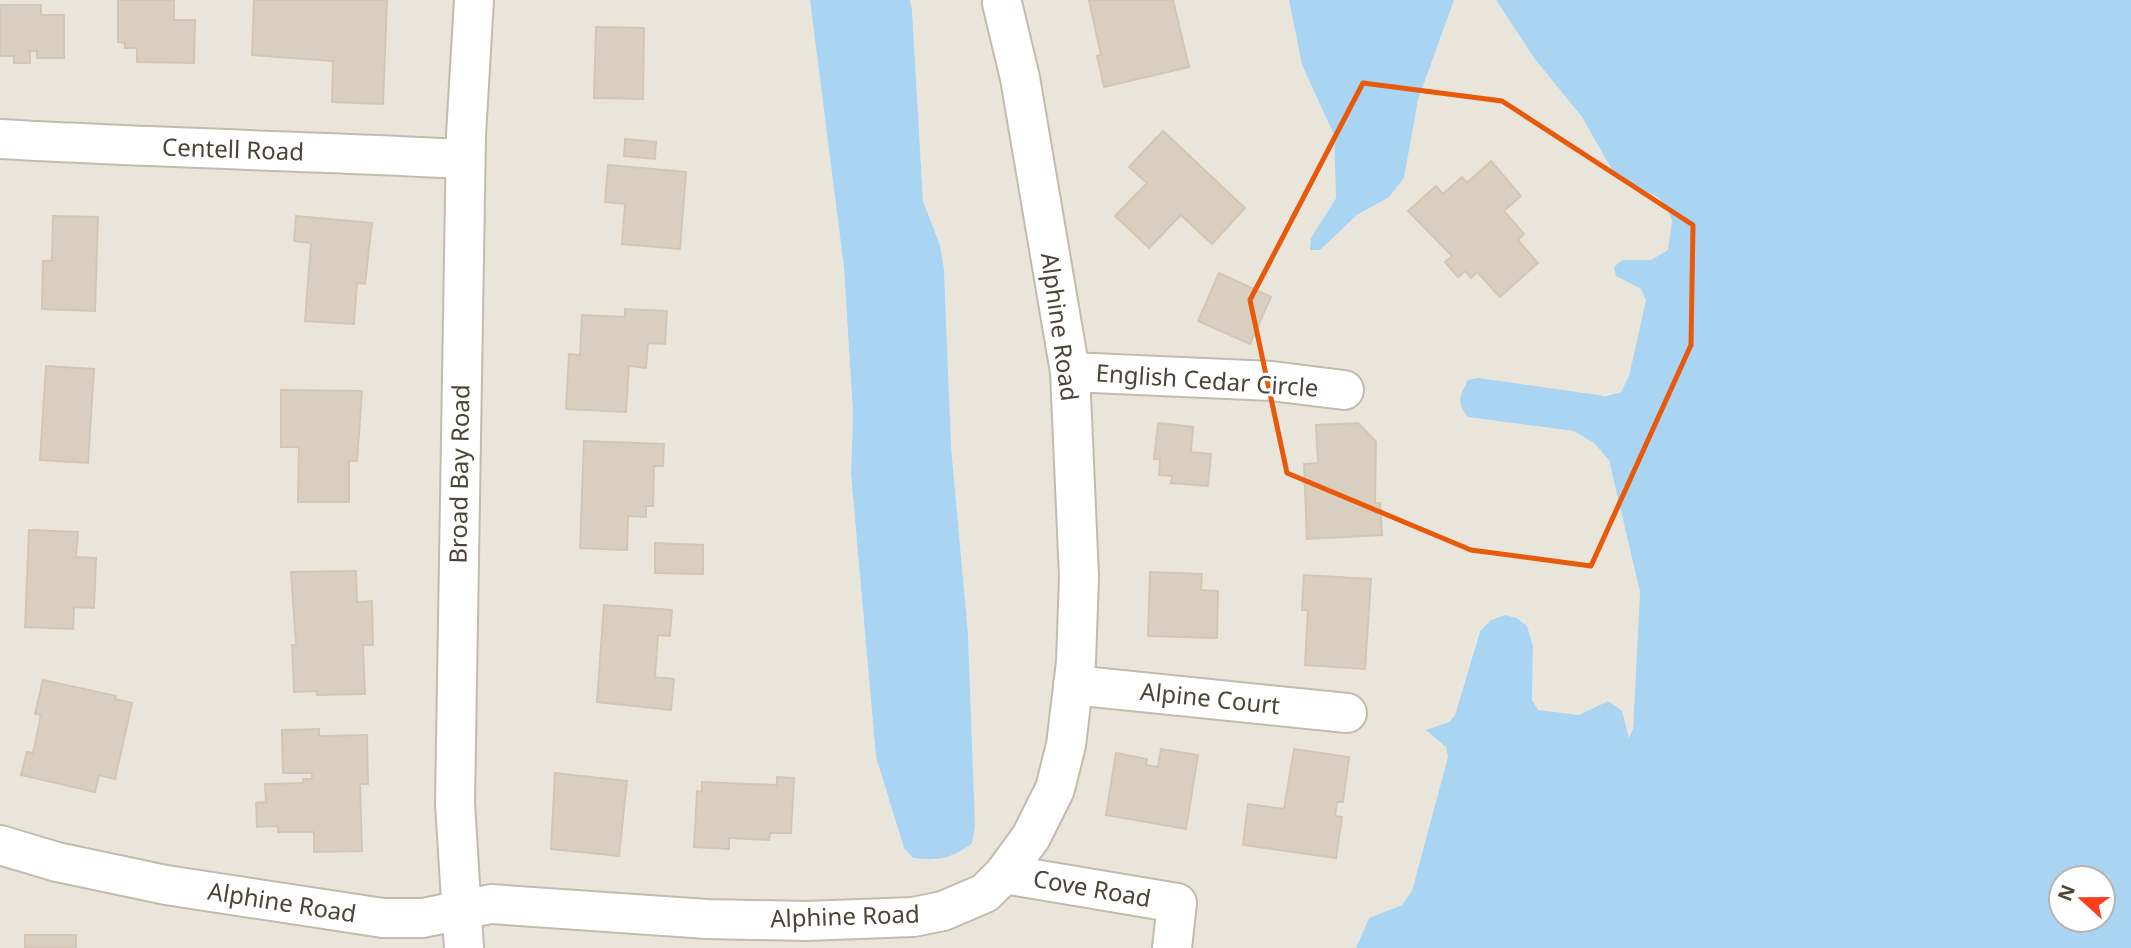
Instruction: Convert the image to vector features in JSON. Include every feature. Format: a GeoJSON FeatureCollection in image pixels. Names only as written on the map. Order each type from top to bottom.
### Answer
{"type":"FeatureCollection","features":[{"type":"Feature","properties":{"kind":"street","name":"Broad Bay Road"},"geometry":{"type":"LineString","coordinates":[[464,948],[454,803],[466,159],[474,0]]}},
{"type":"Feature","properties":{"kind":"street","name":"Alphine Road"},"geometry":{"type":"LineString","coordinates":[[0,845],[57,862],[166,885],[383,918],[423,918],[491,904],[707,919],[806,921],[913,917],[943,911],[985,893],[1004,874],[1031,838],[1055,789],[1066,745],[1073,685],[1079,578],[1070,372],[1020,78],[1002,3]]}},
{"type":"Feature","properties":{"kind":"street","name":"Centell Road"},"geometry":{"type":"LineString","coordinates":[[0,139],[466,159]]}},
{"type":"Feature","properties":{"kind":"street","name":"English Cedar Circle"},"geometry":{"type":"LineString","coordinates":[[1070,372],[1272,381],[1344,390]]}},
{"type":"Feature","properties":{"kind":"street","name":"Alpine Court"},"geometry":{"type":"LineString","coordinates":[[1073,685],[1348,713]]}},
{"type":"Feature","properties":{"kind":"street","name":"Cove Road"},"geometry":{"type":"LineString","coordinates":[[1004,874],[1177,903],[1172,948]]}},
{"type":"Feature","properties":{"kind":"highlighted area"},"geometry":{"type":"Polygon","coordinates":[[[1363,83],[1502,101],[1693,225],[1691,345],[1591,566],[1471,550],[1287,473],[1250,300],[1363,83]]]}},
{"type":"Feature","properties":{"kind":"shaded area"},"geometry":{"type":"Polygon","coordinates":[[[0,0],[810,0],[844,268],[853,414],[851,474],[876,757],[904,848],[913,858],[935,860],[975,826],[968,634],[951,446],[944,269],[940,245],[923,201],[910,0],[1289,0],[1302,65],[1334,135],[1336,198],[1311,238],[1320,250],[1357,215],[1388,197],[1404,178],[1418,100],[1454,0],[1496,0],[1534,58],[1582,117],[1617,179],[1658,197],[1667,207],[1672,221],[1669,250],[1651,260],[1622,260],[1616,276],[1641,289],[1646,300],[1629,376],[1621,392],[1468,417],[1574,431],[1595,443],[1609,460],[1640,592],[1633,729],[1629,739],[1608,701],[1579,715],[1538,711],[1532,700],[1533,647],[1527,626],[1517,618],[1505,615],[1479,631],[1455,715],[1449,722],[1446,747],[1448,757],[1412,892],[1402,905],[1369,918],[1356,948],[0,948],[0,0]]]}},
{"type":"Feature","properties":{"kind":"water"},"geometry":{"type":"Polygon","coordinates":[[[810,0],[910,0],[912,10],[923,201],[940,245],[944,269],[951,446],[968,634],[975,826],[972,843],[958,853],[937,859],[913,858],[904,848],[876,757],[851,474],[853,414],[844,268],[810,0]]]}},
{"type":"Feature","properties":{"kind":"water"},"geometry":{"type":"Polygon","coordinates":[[[1289,0],[1454,0],[1418,100],[1404,178],[1389,197],[1357,215],[1320,250],[1310,250],[1311,238],[1336,198],[1334,135],[1302,65],[1289,0]]]}},
{"type":"Feature","properties":{"kind":"water"},"geometry":{"type":"Polygon","coordinates":[[[1496,0],[2131,0],[2131,948],[1356,948],[1369,918],[1402,905],[1412,891],[1448,757],[1446,747],[1426,730],[1449,722],[1455,715],[1480,631],[1491,620],[1505,615],[1517,618],[1527,626],[1533,646],[1532,700],[1538,710],[1579,715],[1608,701],[1622,711],[1629,738],[1633,729],[1640,592],[1609,460],[1594,443],[1574,431],[1468,417],[1461,403],[1461,395],[1468,380],[1478,378],[1605,396],[1621,392],[1629,376],[1646,300],[1641,289],[1616,276],[1614,267],[1622,260],[1651,260],[1668,250],[1672,221],[1667,207],[1658,197],[1617,179],[1582,117],[1534,58],[1496,0]]]}},
{"type":"Feature","properties":{"kind":"building"},"geometry":{"type":"Polygon","coordinates":[[[118,0],[174,0],[174,20],[195,20],[194,63],[137,62],[137,48],[125,48],[125,43],[118,42],[118,0]]]}},
{"type":"Feature","properties":{"kind":"building"},"geometry":{"type":"Polygon","coordinates":[[[254,0],[387,0],[383,104],[332,102],[333,61],[252,55],[254,0]]]}},
{"type":"Feature","properties":{"kind":"building"},"geometry":{"type":"Polygon","coordinates":[[[1089,0],[1173,0],[1189,67],[1104,87],[1097,56],[1101,55],[1089,0]]]}},
{"type":"Feature","properties":{"kind":"building"},"geometry":{"type":"Polygon","coordinates":[[[0,5],[41,5],[41,15],[64,15],[64,58],[37,58],[37,51],[30,51],[30,63],[14,63],[14,56],[0,56],[0,5]]]}},
{"type":"Feature","properties":{"kind":"building"},"geometry":{"type":"Polygon","coordinates":[[[596,27],[644,28],[643,99],[594,98],[596,27]]]}},
{"type":"Feature","properties":{"kind":"building"},"geometry":{"type":"Polygon","coordinates":[[[1163,131],[1245,208],[1212,244],[1181,215],[1149,248],[1115,216],[1147,183],[1129,167],[1163,131]]]}},
{"type":"Feature","properties":{"kind":"building"},"geometry":{"type":"Polygon","coordinates":[[[625,139],[656,142],[655,159],[624,156],[625,139]]]}},
{"type":"Feature","properties":{"kind":"building"},"geometry":{"type":"Polygon","coordinates":[[[1491,161],[1521,196],[1504,211],[1524,234],[1518,240],[1538,263],[1500,297],[1477,272],[1471,278],[1465,271],[1458,277],[1445,262],[1452,256],[1408,211],[1436,186],[1443,194],[1462,177],[1467,183],[1491,161]]]}},
{"type":"Feature","properties":{"kind":"building"},"geometry":{"type":"Polygon","coordinates":[[[608,165],[686,172],[680,249],[622,244],[625,204],[605,202],[608,165]]]}},
{"type":"Feature","properties":{"kind":"building"},"geometry":{"type":"Polygon","coordinates":[[[53,216],[98,217],[95,311],[42,309],[43,261],[52,261],[53,216]]]}},
{"type":"Feature","properties":{"kind":"building"},"geometry":{"type":"Polygon","coordinates":[[[296,216],[372,223],[365,284],[357,283],[354,324],[305,321],[311,243],[294,241],[296,216]]]}},
{"type":"Feature","properties":{"kind":"building"},"geometry":{"type":"Polygon","coordinates":[[[1219,273],[1271,297],[1250,344],[1198,321],[1219,273]]]}},
{"type":"Feature","properties":{"kind":"building"},"geometry":{"type":"Polygon","coordinates":[[[625,309],[667,311],[665,344],[648,343],[646,368],[629,366],[626,412],[566,409],[569,354],[580,355],[582,315],[625,317],[625,309]]]}},
{"type":"Feature","properties":{"kind":"building"},"geometry":{"type":"Polygon","coordinates":[[[46,366],[94,369],[88,463],[40,460],[46,366]]]}},
{"type":"Feature","properties":{"kind":"building"},"geometry":{"type":"Polygon","coordinates":[[[281,390],[362,391],[357,461],[349,461],[349,502],[298,502],[299,447],[281,447],[281,390]]]}},
{"type":"Feature","properties":{"kind":"building"},"geometry":{"type":"Polygon","coordinates":[[[1158,423],[1193,427],[1191,452],[1211,454],[1208,486],[1171,483],[1172,476],[1159,475],[1160,459],[1154,459],[1158,423]]]}},
{"type":"Feature","properties":{"kind":"building"},"geometry":{"type":"Polygon","coordinates":[[[1358,423],[1376,442],[1375,503],[1380,503],[1382,535],[1307,539],[1304,464],[1318,463],[1316,425],[1358,423]]]}},
{"type":"Feature","properties":{"kind":"building"},"geometry":{"type":"Polygon","coordinates":[[[584,441],[664,444],[663,466],[654,466],[653,506],[646,506],[646,517],[628,516],[627,550],[580,548],[584,441]]]}},
{"type":"Feature","properties":{"kind":"building"},"geometry":{"type":"Polygon","coordinates":[[[29,530],[78,532],[76,557],[96,558],[94,608],[74,607],[73,629],[25,627],[29,530]]]}},
{"type":"Feature","properties":{"kind":"building"},"geometry":{"type":"Polygon","coordinates":[[[655,543],[703,545],[703,574],[655,573],[655,543]]]}},
{"type":"Feature","properties":{"kind":"building"},"geometry":{"type":"Polygon","coordinates":[[[356,571],[357,602],[372,601],[373,645],[363,645],[365,694],[317,695],[317,691],[294,692],[292,645],[296,645],[291,572],[356,571]]]}},
{"type":"Feature","properties":{"kind":"building"},"geometry":{"type":"Polygon","coordinates":[[[1150,572],[1202,574],[1201,590],[1218,591],[1217,638],[1148,636],[1150,572]]]}},
{"type":"Feature","properties":{"kind":"building"},"geometry":{"type":"Polygon","coordinates":[[[1304,575],[1371,579],[1365,669],[1305,665],[1308,610],[1302,610],[1304,575]]]}},
{"type":"Feature","properties":{"kind":"building"},"geometry":{"type":"Polygon","coordinates":[[[604,605],[672,610],[670,636],[658,635],[655,677],[674,679],[671,710],[597,702],[604,605]]]}},
{"type":"Feature","properties":{"kind":"building"},"geometry":{"type":"Polygon","coordinates":[[[43,680],[116,696],[115,699],[132,703],[115,779],[99,775],[95,792],[21,775],[27,752],[33,753],[41,715],[35,714],[43,680]]]}},
{"type":"Feature","properties":{"kind":"building"},"geometry":{"type":"Polygon","coordinates":[[[319,729],[319,736],[367,735],[368,784],[360,784],[362,851],[314,852],[314,832],[278,832],[278,826],[257,827],[256,803],[266,802],[265,784],[303,783],[303,779],[312,779],[312,773],[283,773],[282,730],[319,729]]]}},
{"type":"Feature","properties":{"kind":"building"},"geometry":{"type":"Polygon","coordinates":[[[1161,749],[1198,755],[1186,829],[1106,815],[1116,753],[1147,759],[1146,765],[1158,767],[1161,749]]]}},
{"type":"Feature","properties":{"kind":"building"},"geometry":{"type":"Polygon","coordinates":[[[1294,749],[1349,757],[1343,802],[1337,802],[1335,816],[1342,817],[1336,858],[1243,845],[1248,804],[1284,809],[1294,749]]]}},
{"type":"Feature","properties":{"kind":"building"},"geometry":{"type":"Polygon","coordinates":[[[555,773],[627,781],[619,856],[551,849],[555,773]]]}},
{"type":"Feature","properties":{"kind":"building"},"geometry":{"type":"Polygon","coordinates":[[[777,777],[794,778],[791,833],[770,833],[769,840],[729,838],[729,849],[694,847],[697,791],[702,792],[702,782],[777,785],[777,777]]]}},
{"type":"Feature","properties":{"kind":"building"},"geometry":{"type":"Polygon","coordinates":[[[25,935],[76,935],[76,948],[25,948],[25,935]]]}}]}
